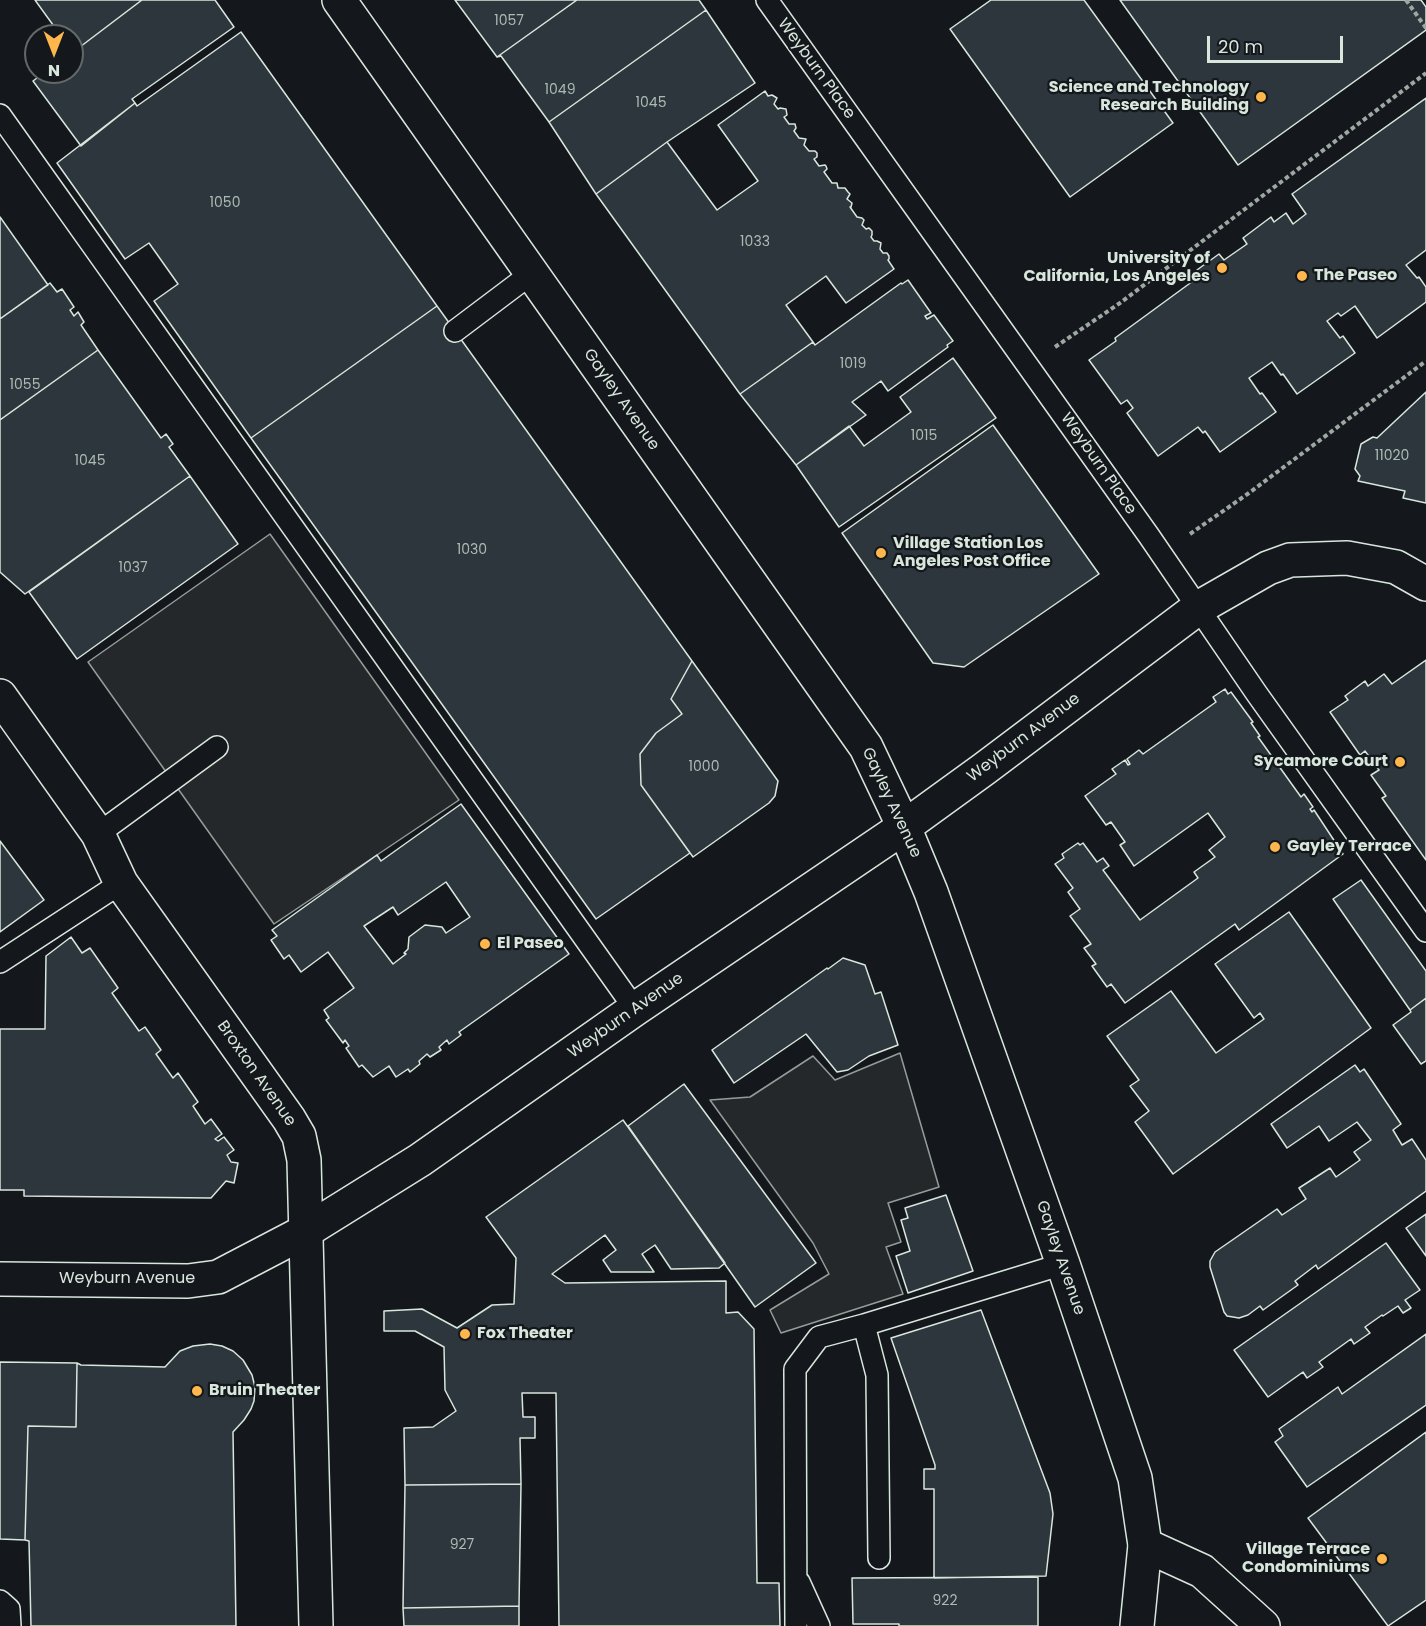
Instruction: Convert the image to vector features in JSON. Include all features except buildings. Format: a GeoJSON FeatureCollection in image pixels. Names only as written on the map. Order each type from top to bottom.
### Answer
{"type":"FeatureCollection","features":[{"type":"Feature","properties":{"kind":"street","name":"Gayley Avenue"},"geometry":{"type":"LineString","coordinates":[[339,0],[866,747],[904,827],[931,892],[1063,1264],[1135,1478],[1145,1545],[1137,1626]]}},
{"type":"Feature","properties":{"kind":"street","name":"Weyburn Avenue"},"geometry":{"type":"LineString","coordinates":[[0,1279],[188,1281],[218,1277],[306,1231],[420,1160],[635,1009],[904,827],[1198,608],[1268,568],[1290,560],[1347,558],[1411,565],[1426,584]]}},
{"type":"Feature","properties":{"kind":"street","name":"Broxton Avenue"},"geometry":{"type":"LineString","coordinates":[[0,696],[98,834],[121,883],[299,1136],[304,1160],[316,1626]]}},
{"type":"Feature","properties":{"kind":"street"},"geometry":{"type":"LineString","coordinates":[[1145,1545],[1202,1571],[1263,1626]]}},
{"type":"Feature","properties":{"kind":"lane","name":"Weyburn Place"},"geometry":{"type":"LineString","coordinates":[[767,0],[1426,931]]}},
{"type":"Feature","properties":{"kind":"lane"},"geometry":{"type":"LineString","coordinates":[[0,115],[635,1009]]}},
{"type":"Feature","properties":{"kind":"lane"},"geometry":{"type":"LineString","coordinates":[[455,332],[532,273]]}},
{"type":"Feature","properties":{"kind":"lane"},"geometry":{"type":"LineString","coordinates":[[98,834],[217,747]]}},
{"type":"Feature","properties":{"kind":"lane"},"geometry":{"type":"LineString","coordinates":[[0,962],[121,883]]}},
{"type":"Feature","properties":{"kind":"lane"},"geometry":{"type":"LineString","coordinates":[[795,1626],[795,1369],[819,1337],[1063,1264]]}},
{"type":"Feature","properties":{"kind":"lane"},"geometry":{"type":"LineString","coordinates":[[864,1325],[877,1375],[879,1558]]}},
{"type":"Feature","properties":{"kind":"lane"},"geometry":{"type":"LineString","coordinates":[[795,1573],[819,1626]]}},
{"type":"Feature","properties":{"kind":"lane"},"geometry":{"type":"LineString","coordinates":[[0,1601],[9,1609],[10,1626]]}},
{"type":"Feature","properties":{"kind":"path"},"geometry":{"type":"LineString","coordinates":[[1406,0],[1426,28]]}},
{"type":"Feature","properties":{"kind":"path"},"geometry":{"type":"LineString","coordinates":[[1028,366],[1120,303],[1426,73]]}},
{"type":"Feature","properties":{"kind":"path"},"geometry":{"type":"LineString","coordinates":[[1189,534],[1250,493],[1426,361]]}},
{"type":"Feature","properties":{"kind":"shaded area"},"geometry":{"type":"Polygon","coordinates":[[[270,534],[459,800],[274,924],[88,662],[270,534]]]}},
{"type":"Feature","properties":{"kind":"shaded area"},"geometry":{"type":"Polygon","coordinates":[[[900,1053],[939,1187],[888,1203],[901,1242],[886,1247],[903,1294],[781,1333],[770,1310],[829,1274],[813,1243],[710,1100],[750,1097],[813,1056],[835,1080],[900,1053]]]}},
{"type":"Feature","properties":{"kind":"place","name":"Science and Technology Research Building"},"geometry":{"type":"Point","coordinates":[1261,97]}},
{"type":"Feature","properties":{"kind":"place","name":"University of California, Los Angeles"},"geometry":{"type":"Point","coordinates":[1222,268]}},
{"type":"Feature","properties":{"kind":"place","name":"The Paseo"},"geometry":{"type":"Point","coordinates":[1302,276]}},
{"type":"Feature","properties":{"kind":"place","name":"Village Station Los Angeles Post Office"},"geometry":{"type":"Point","coordinates":[881,553]}},
{"type":"Feature","properties":{"kind":"place","name":"Sycamore Court"},"geometry":{"type":"Point","coordinates":[1400,762]}},
{"type":"Feature","properties":{"kind":"place","name":"Gayley Terrace"},"geometry":{"type":"Point","coordinates":[1275,847]}},
{"type":"Feature","properties":{"kind":"place","name":"El Paseo"},"geometry":{"type":"Point","coordinates":[485,944]}},
{"type":"Feature","properties":{"kind":"place","name":"Fox Theater"},"geometry":{"type":"Point","coordinates":[465,1334]}},
{"type":"Feature","properties":{"kind":"place","name":"Bruin Theater"},"geometry":{"type":"Point","coordinates":[197,1391]}},
{"type":"Feature","properties":{"kind":"place","name":"Village Terrace Condominiums"},"geometry":{"type":"Point","coordinates":[1382,1559]}}]}
